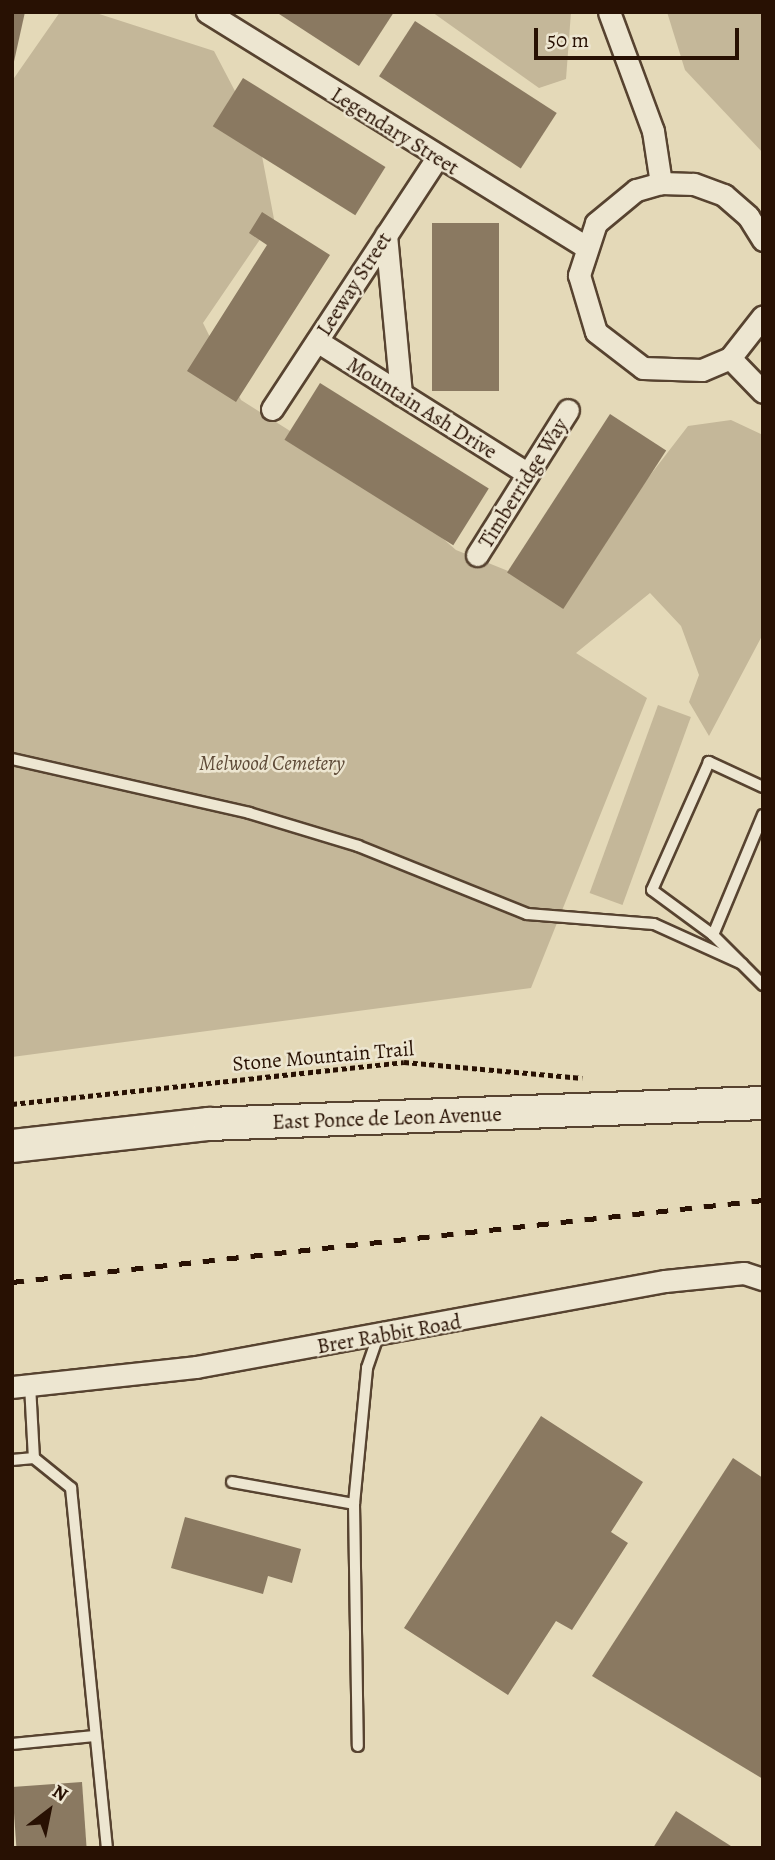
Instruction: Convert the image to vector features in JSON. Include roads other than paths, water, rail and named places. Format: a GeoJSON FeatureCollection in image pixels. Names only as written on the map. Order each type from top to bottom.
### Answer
{"type":"FeatureCollection","features":[{"type":"Feature","properties":{"kind":"main road","name":"East Ponce de Leon Avenue"},"geometry":{"type":"LineString","coordinates":[[12,1146],[209,1124],[763,1103]]}},
{"type":"Feature","properties":{"kind":"street","name":"Legendary Street"},"geometry":{"type":"LineString","coordinates":[[207,12],[437,158],[585,246]]}},
{"type":"Feature","properties":{"kind":"street"},"geometry":{"type":"LineString","coordinates":[[609,12],[653,131],[661,183]]}},
{"type":"Feature","properties":{"kind":"street","name":"Leeway Street"},"geometry":{"type":"LineString","coordinates":[[272,409],[437,158]]}},
{"type":"Feature","properties":{"kind":"street"},"geometry":{"type":"LineString","coordinates":[[763,240],[748,216],[724,195],[693,184],[661,183],[614,204],[585,246],[583,305],[617,354],[673,374],[730,358],[763,316]]}},
{"type":"Feature","properties":{"kind":"street"},"geometry":{"type":"LineString","coordinates":[[386,234],[401,394]]}},
{"type":"Feature","properties":{"kind":"street","name":"Mountain Ash Drive"},"geometry":{"type":"LineString","coordinates":[[317,341],[528,474]]}},
{"type":"Feature","properties":{"kind":"street"},"geometry":{"type":"LineString","coordinates":[[730,358],[763,392]]}},
{"type":"Feature","properties":{"kind":"street","name":"Timberridge Way"},"geometry":{"type":"LineString","coordinates":[[477,555],[568,410]]}},
{"type":"Feature","properties":{"kind":"street","name":"Brer Rabbit Road"},"geometry":{"type":"LineString","coordinates":[[21,1386],[196,1367],[378,1336],[665,1281],[744,1273],[763,1279]]}},
{"type":"Feature","properties":{"kind":"lane"},"geometry":{"type":"LineString","coordinates":[[12,759],[274,821],[358,846],[527,915],[654,924],[742,964]]}},
{"type":"Feature","properties":{"kind":"lane"},"geometry":{"type":"LineString","coordinates":[[763,788],[709,762],[652,890],[713,935],[763,985]]}},
{"type":"Feature","properties":{"kind":"lane"},"geometry":{"type":"LineString","coordinates":[[713,935],[763,815]]}},
{"type":"Feature","properties":{"kind":"lane"},"geometry":{"type":"LineString","coordinates":[[358,1746],[354,1504],[367,1368],[378,1336]]}},
{"type":"Feature","properties":{"kind":"lane"},"geometry":{"type":"LineString","coordinates":[[21,1386],[34,1458],[71,1488],[107,1848]]}},
{"type":"Feature","properties":{"kind":"lane"},"geometry":{"type":"LineString","coordinates":[[12,1460],[34,1458]]}},
{"type":"Feature","properties":{"kind":"lane"},"geometry":{"type":"LineString","coordinates":[[232,1482],[354,1504]]}},
{"type":"Feature","properties":{"kind":"lane"},"geometry":{"type":"LineString","coordinates":[[12,1744],[95,1736]]}},
{"type":"Feature","properties":{"kind":"railway"},"geometry":{"type":"LineString","coordinates":[[12,1282],[763,1200]]}},
{"type":"Feature","properties":{"kind":"park label","name":"Melwood Cemetery"},"geometry":{"type":"Point","coordinates":[272,763]}}]}
